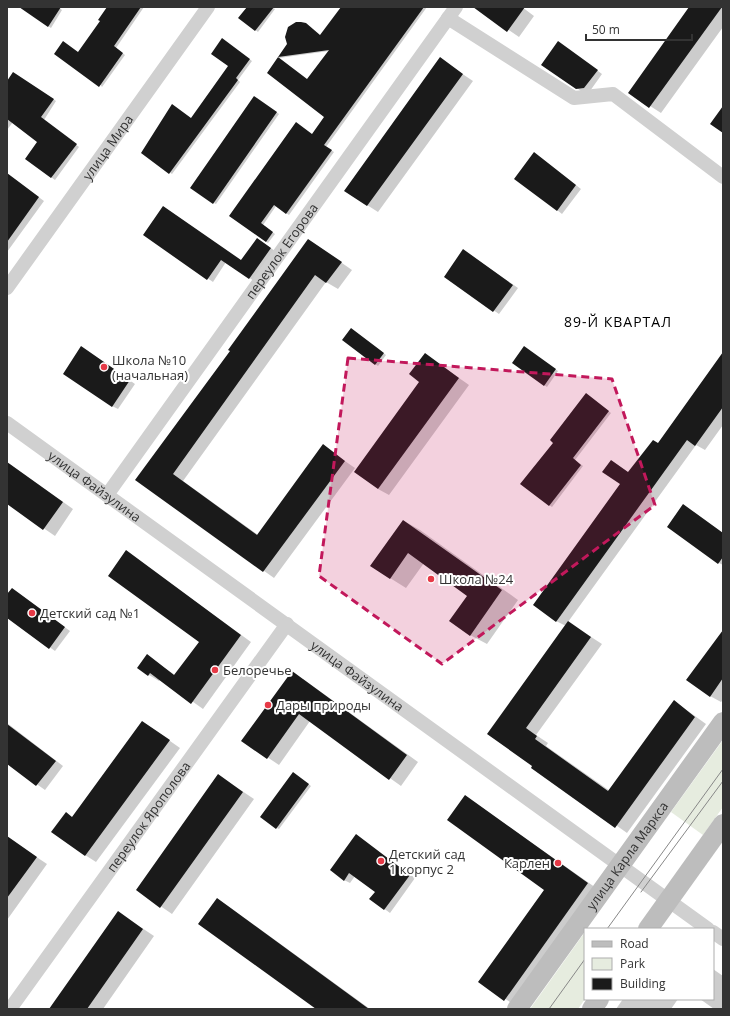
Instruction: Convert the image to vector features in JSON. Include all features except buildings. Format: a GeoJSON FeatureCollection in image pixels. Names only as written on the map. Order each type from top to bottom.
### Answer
{"type":"FeatureCollection","features":[{"type":"Feature","properties":{"kind":"main road","name":"улица Карла Маркса"},"geometry":{"type":"LineString","coordinates":[[517,1009],[723,722]]}},
{"type":"Feature","properties":{"kind":"main road"},"geometry":{"type":"LineString","coordinates":[[649,928],[723,824]]}},
{"type":"Feature","properties":{"kind":"main road"},"geometry":{"type":"LineString","coordinates":[[592,1009],[598,1000]]}},
{"type":"Feature","properties":{"kind":"street","name":"улица Мира"},"geometry":{"type":"LineString","coordinates":[[7,288],[208,7]]}},
{"type":"Feature","properties":{"kind":"street"},"geometry":{"type":"LineString","coordinates":[[452,12],[574,98],[613,94],[723,178]]}},
{"type":"Feature","properties":{"kind":"street","name":"переулок Егорова"},"geometry":{"type":"LineString","coordinates":[[107,495],[452,12]]}},
{"type":"Feature","properties":{"kind":"street","name":"улица Файзулина"},"geometry":{"type":"LineString","coordinates":[[7,423],[707,928]]}},
{"type":"Feature","properties":{"kind":"street","name":"переулок Ярополова"},"geometry":{"type":"LineString","coordinates":[[10,1009],[287,624]]}},
{"type":"Feature","properties":{"kind":"street"},"geometry":{"type":"LineString","coordinates":[[714,933],[723,939]]}},
{"type":"Feature","properties":{"kind":"highlighted area"},"geometry":{"type":"Polygon","coordinates":[[[348,358],[612,379],[655,505],[442,664],[319,576],[348,358]]]}},
{"type":"Feature","properties":{"kind":"green space"},"geometry":{"type":"Polygon","coordinates":[[[723,740],[723,807],[703,835],[671,812],[723,740]]]}},
{"type":"Feature","properties":{"kind":"green space"},"geometry":{"type":"Polygon","coordinates":[[[584,933],[584,1000],[578,1009],[530,1009],[584,933]]]}},
{"type":"Feature","properties":{"kind":"tram line"},"geometry":{"type":"LineString","coordinates":[[608,928],[723,769]]}},
{"type":"Feature","properties":{"kind":"tram line"},"geometry":{"type":"LineString","coordinates":[[641,892],[723,781]]}},
{"type":"Feature","properties":{"kind":"tram line"},"geometry":{"type":"LineString","coordinates":[[549,1009],[584,960]]}},
{"type":"Feature","properties":{"kind":"place","name":"Школа №10 (начальная)"},"geometry":{"type":"Point","coordinates":[104,367]}},
{"type":"Feature","properties":{"kind":"place","name":"Школа №24"},"geometry":{"type":"Point","coordinates":[431,579]}},
{"type":"Feature","properties":{"kind":"place","name":"Детский сад №1"},"geometry":{"type":"Point","coordinates":[32,613]}},
{"type":"Feature","properties":{"kind":"place","name":"Белоречье"},"geometry":{"type":"Point","coordinates":[215,670]}},
{"type":"Feature","properties":{"kind":"place","name":"Дары природы"},"geometry":{"type":"Point","coordinates":[268,705]}},
{"type":"Feature","properties":{"kind":"place","name":"Детский сад 1 корпус 2"},"geometry":{"type":"Point","coordinates":[381,861]}},
{"type":"Feature","properties":{"kind":"place","name":"Карлен"},"geometry":{"type":"Point","coordinates":[558,863]}},
{"type":"Feature","properties":{"kind":"district","name":"89-Й КВАРТАЛ"},"geometry":{"type":"Point","coordinates":[618,321]}}]}
